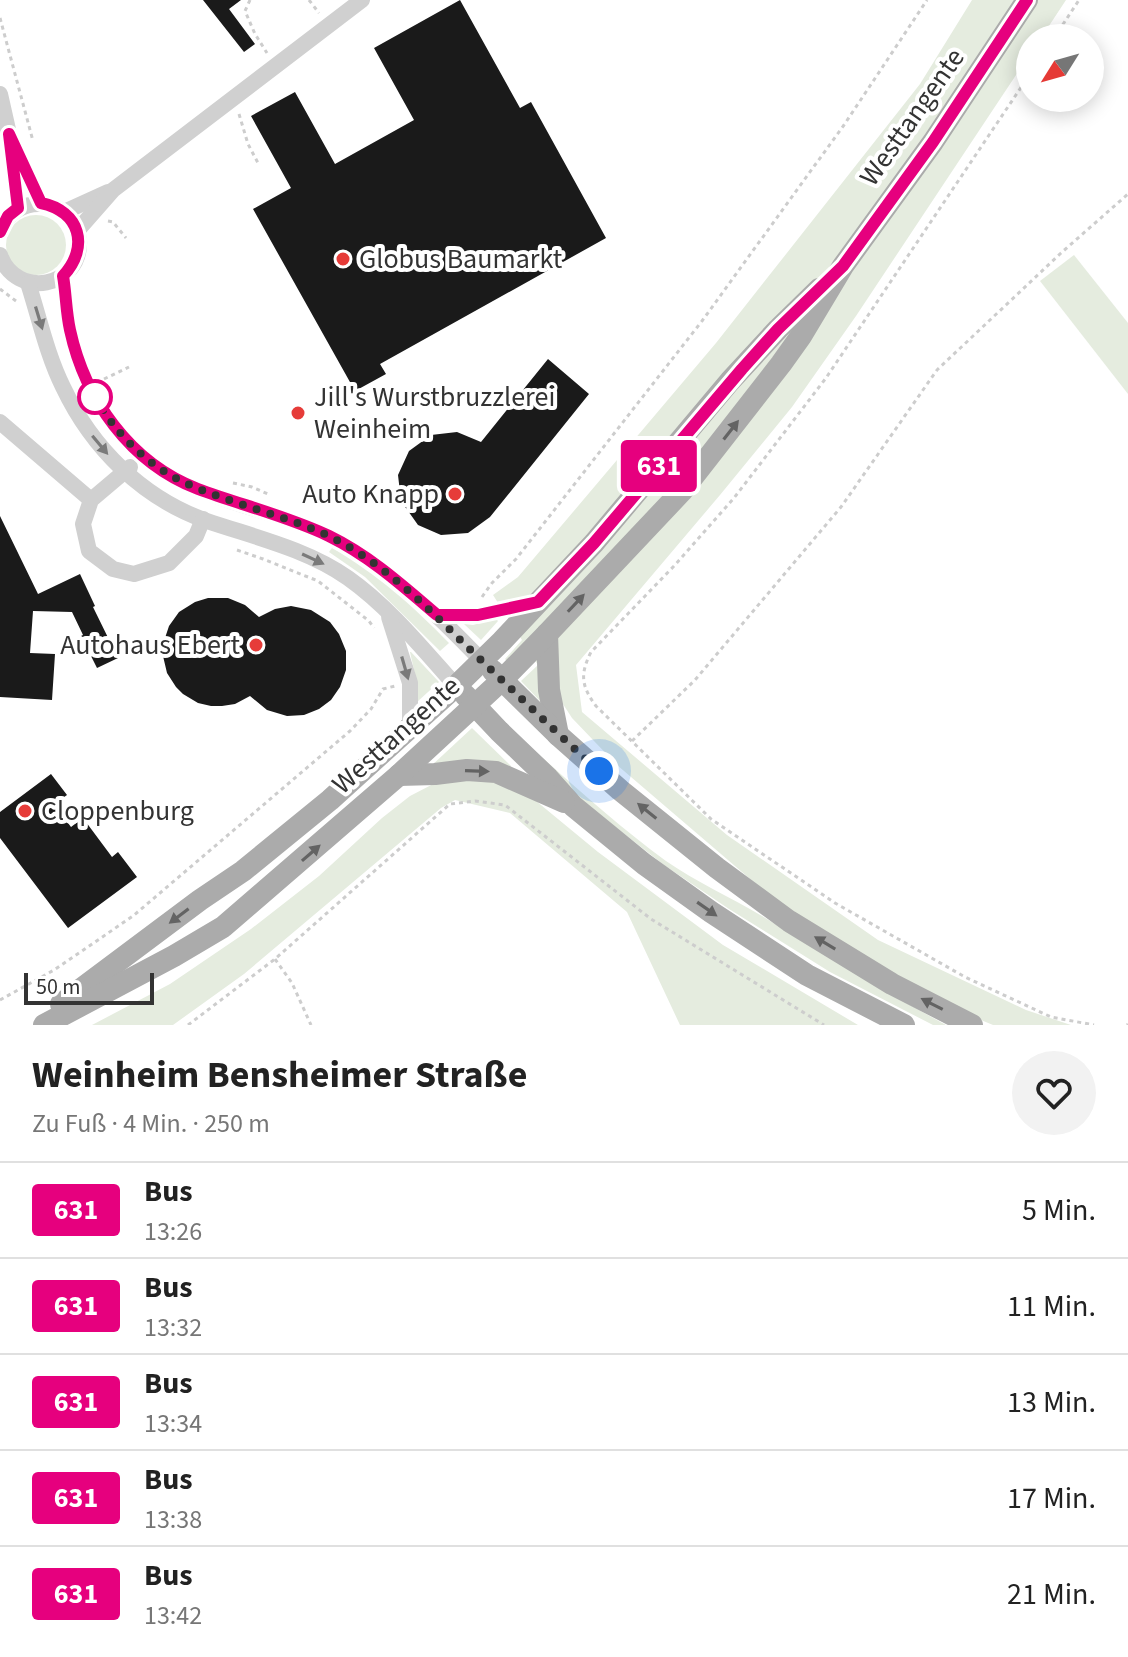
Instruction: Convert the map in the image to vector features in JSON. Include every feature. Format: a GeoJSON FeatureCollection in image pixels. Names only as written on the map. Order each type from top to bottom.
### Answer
{"type":"FeatureCollection","features":[{"type":"Feature","properties":{"kind":"main road","name":"Westtangente"},"geometry":{"type":"LineString","coordinates":[[44,1025],[223,927],[399,775],[547,634],[682,491],[732,429],[801,336],[843,266],[933,142],[1027,0]]}},
{"type":"Feature","properties":{"kind":"main road","name":"Westtangente"},"geometry":{"type":"LineString","coordinates":[[33,1025],[243,871],[330,800],[456,686],[594,543],[778,329],[843,266]]}},
{"type":"Feature","properties":{"kind":"main road"},"geometry":{"type":"LineString","coordinates":[[547,634],[549,690],[558,735]]}},
{"type":"Feature","properties":{"kind":"main road"},"geometry":{"type":"LineString","coordinates":[[482,661],[620,790],[789,921],[892,984],[972,1025]]}},
{"type":"Feature","properties":{"kind":"main road"},"geometry":{"type":"LineString","coordinates":[[456,686],[573,806],[644,864],[807,975],[904,1025]]}},
{"type":"Feature","properties":{"kind":"main road"},"geometry":{"type":"LineString","coordinates":[[399,775],[467,770],[496,772],[573,806]]}},
{"type":"Feature","properties":{"kind":"street"},"geometry":{"type":"LineString","coordinates":[[77,231],[113,190],[362,0]]}},
{"type":"Feature","properties":{"kind":"street"},"geometry":{"type":"LineString","coordinates":[[0,94],[9,134],[18,208]]}},
{"type":"Feature","properties":{"kind":"street"},"geometry":{"type":"LineString","coordinates":[[9,134],[41,203]]}},
{"type":"Feature","properties":{"kind":"street"},"geometry":{"type":"LineString","coordinates":[[64,212],[113,190]]}},
{"type":"Feature","properties":{"kind":"street"},"geometry":{"type":"LineString","coordinates":[[0,232],[8,216],[18,208],[41,203],[53,205],[64,212],[77,231],[79,243],[72,267],[63,276],[41,284],[18,278],[1,259]]}},
{"type":"Feature","properties":{"kind":"street"},"geometry":{"type":"LineString","coordinates":[[63,276],[70,329],[82,373],[101,409],[126,440],[155,466],[195,488],[301,524],[363,556],[390,574],[437,615],[482,661]]}},
{"type":"Feature","properties":{"kind":"street"},"geometry":{"type":"LineString","coordinates":[[28,283],[61,385],[96,442],[123,472],[173,506],[314,559],[347,577],[387,612],[456,686]]}},
{"type":"Feature","properties":{"kind":"street"},"geometry":{"type":"LineString","coordinates":[[0,422],[91,500]]}},
{"type":"Feature","properties":{"kind":"street"},"geometry":{"type":"LineString","coordinates":[[155,466],[130,467],[91,500],[83,524],[89,551],[113,569],[134,574],[169,563],[196,536],[203,519]]}},
{"type":"Feature","properties":{"kind":"street"},"geometry":{"type":"LineString","coordinates":[[437,615],[478,615],[538,602]]}},
{"type":"Feature","properties":{"kind":"street"},"geometry":{"type":"LineString","coordinates":[[387,612],[410,683],[410,727]]}},
{"type":"Feature","properties":{"kind":"path"},"geometry":{"type":"LineString","coordinates":[[250,0],[245,11],[269,56]]}},
{"type":"Feature","properties":{"kind":"path"},"geometry":{"type":"LineString","coordinates":[[309,0],[322,16]]}},
{"type":"Feature","properties":{"kind":"path"},"geometry":{"type":"LineString","coordinates":[[481,598],[516,559],[702,321],[844,125],[927,0]]}},
{"type":"Feature","properties":{"kind":"path"},"geometry":{"type":"LineString","coordinates":[[1063,24],[1079,0]]}},
{"type":"Feature","properties":{"kind":"path"},"geometry":{"type":"LineString","coordinates":[[0,18],[35,147]]}},
{"type":"Feature","properties":{"kind":"path"},"geometry":{"type":"LineString","coordinates":[[1016,95],[826,378],[734,498],[591,652],[583,679],[587,694],[596,706],[711,819],[835,903],[965,977],[1051,1017],[1094,1025]]}},
{"type":"Feature","properties":{"kind":"path"},"geometry":{"type":"LineString","coordinates":[[225,105],[239,114],[248,144],[258,163]]}},
{"type":"Feature","properties":{"kind":"path"},"geometry":{"type":"LineString","coordinates":[[632,741],[695,680],[841,507],[937,370],[1128,194]]}},
{"type":"Feature","properties":{"kind":"path"},"geometry":{"type":"LineString","coordinates":[[94,212],[100,219],[113,222],[126,238]]}},
{"type":"Feature","properties":{"kind":"path"},"geometry":{"type":"LineString","coordinates":[[104,379],[129,367]]}},
{"type":"Feature","properties":{"kind":"path"},"geometry":{"type":"LineString","coordinates":[[226,481],[267,493]]}},
{"type":"Feature","properties":{"kind":"path"},"geometry":{"type":"LineString","coordinates":[[0,1000],[54,970],[133,916],[350,731],[371,709],[383,689],[410,683]]}},
{"type":"Feature","properties":{"kind":"path"},"geometry":{"type":"LineString","coordinates":[[188,1025],[275,959],[450,804],[475,801],[505,805],[651,919],[824,1025]]}},
{"type":"Feature","properties":{"kind":"path"},"geometry":{"type":"LineString","coordinates":[[275,959],[292,983],[311,1025]]}},
{"type":"Feature","properties":{"kind":"shaded area"},"geometry":{"type":"Polygon","coordinates":[[[972,0],[1066,0],[1050,24],[1016,24],[1016,75],[856,316],[792,407],[576,665],[582,712],[727,835],[878,940],[1026,1010],[1071,1025],[993,1025],[964,1013],[801,920],[617,765],[572,718],[539,667],[541,702],[521,681],[538,665],[525,645],[507,661],[505,659],[522,640],[493,595],[518,577],[716,343],[920,84],[972,0]]]}},
{"type":"Feature","properties":{"kind":"shaded area"},"geometry":{"type":"Polygon","coordinates":[[[36,215],[57,224],[66,245],[57,266],[36,275],[15,266],[6,245],[15,224],[36,215]]]}},
{"type":"Feature","properties":{"kind":"shaded area"},"geometry":{"type":"Polygon","coordinates":[[[1074,255],[1128,323],[1128,394],[1040,281],[1074,255]]]}},
{"type":"Feature","properties":{"kind":"shaded area"},"geometry":{"type":"Polygon","coordinates":[[[332,548],[394,591],[449,643],[440,651],[365,577],[329,552],[332,548]]]}},
{"type":"Feature","properties":{"kind":"shaded area"},"geometry":{"type":"Polygon","coordinates":[[[498,621],[481,640],[464,624],[473,625],[498,621]]]}},
{"type":"Feature","properties":{"kind":"shaded area"},"geometry":{"type":"Polygon","coordinates":[[[410,652],[439,682],[417,702],[415,674],[410,652]]]}},
{"type":"Feature","properties":{"kind":"shaded area"},"geometry":{"type":"Polygon","coordinates":[[[507,726],[666,861],[946,1025],[933,1025],[830,972],[664,865],[586,804],[507,726]]]}},
{"type":"Feature","properties":{"kind":"shaded area"},"geometry":{"type":"Polygon","coordinates":[[[472,728],[511,766],[509,769],[430,767],[472,728]]]}},
{"type":"Feature","properties":{"kind":"shaded area"},"geometry":{"type":"Polygon","coordinates":[[[472,776],[524,791],[598,852],[723,945],[858,1025],[680,1025],[627,912],[510,813],[455,800],[441,808],[244,974],[173,1025],[92,1025],[170,984],[251,929],[319,876],[410,796],[439,781],[472,776]]]}},
{"type":"Feature","properties":{"kind":"building"},"geometry":{"type":"Polygon","coordinates":[[[203,0],[241,0],[229,9],[255,44],[244,52],[203,0]]]}},
{"type":"Feature","properties":{"kind":"building"},"geometry":{"type":"Polygon","coordinates":[[[460,0],[520,108],[531,102],[606,238],[380,364],[386,374],[355,391],[253,209],[291,188],[251,116],[295,92],[335,164],[414,120],[374,48],[460,0]]]}},
{"type":"Feature","properties":{"kind":"building"},"geometry":{"type":"Polygon","coordinates":[[[548,359],[589,394],[490,517],[468,533],[441,535],[418,525],[401,501],[398,475],[409,451],[431,435],[457,432],[481,442],[548,359]]]}},
{"type":"Feature","properties":{"kind":"building"},"geometry":{"type":"Polygon","coordinates":[[[0,516],[38,594],[80,574],[118,658],[97,668],[72,612],[33,611],[30,653],[55,654],[52,700],[0,697],[0,516]]]}},
{"type":"Feature","properties":{"kind":"building"},"geometry":{"type":"Polygon","coordinates":[[[208,598],[228,598],[245,605],[259,617],[291,606],[311,610],[330,622],[346,651],[346,670],[331,700],[304,715],[287,716],[267,710],[250,696],[235,704],[211,706],[183,694],[167,673],[164,641],[169,626],[179,612],[208,598]]]}},
{"type":"Feature","properties":{"kind":"building"},"geometry":{"type":"Polygon","coordinates":[[[51,774],[67,795],[54,804],[71,827],[83,818],[112,857],[118,852],[137,877],[68,928],[0,838],[0,812],[51,774]]]}},
{"type":"Feature","properties":{"kind":"bus line","name":"631"},"geometry":{"type":"LineString","coordinates":[[0,232],[8,216],[18,208],[9,134],[41,203],[53,205],[64,212],[77,231],[77,256],[63,276],[70,329],[82,373],[101,409],[126,440],[155,466],[195,488],[330,537],[390,574],[437,615],[488,614],[538,602],[594,543],[778,329],[843,266],[933,142],[1027,0]]}},
{"type":"Feature","properties":{"kind":"place","name":"Globus Baumarkt"},"geometry":{"type":"Point","coordinates":[343,259]}},
{"type":"Feature","properties":{"kind":"place","name":"Jill's Wurstbruzzlerei Weinheim"},"geometry":{"type":"Point","coordinates":[298,413]}},
{"type":"Feature","properties":{"kind":"place","name":"Auto Knapp"},"geometry":{"type":"Point","coordinates":[455,494]}},
{"type":"Feature","properties":{"kind":"place","name":"Autohaus Ebert"},"geometry":{"type":"Point","coordinates":[256,645]}},
{"type":"Feature","properties":{"kind":"place","name":"Cloppenburg"},"geometry":{"type":"Point","coordinates":[25,811]}},
{"type":"Feature","properties":{"kind":"route"},"geometry":{"type":"LineString","coordinates":[[95,397],[92,391],[101,409],[126,440],[155,466],[173,477],[195,488],[301,524],[330,537],[390,574],[437,615],[558,735],[599,771]]}}]}
